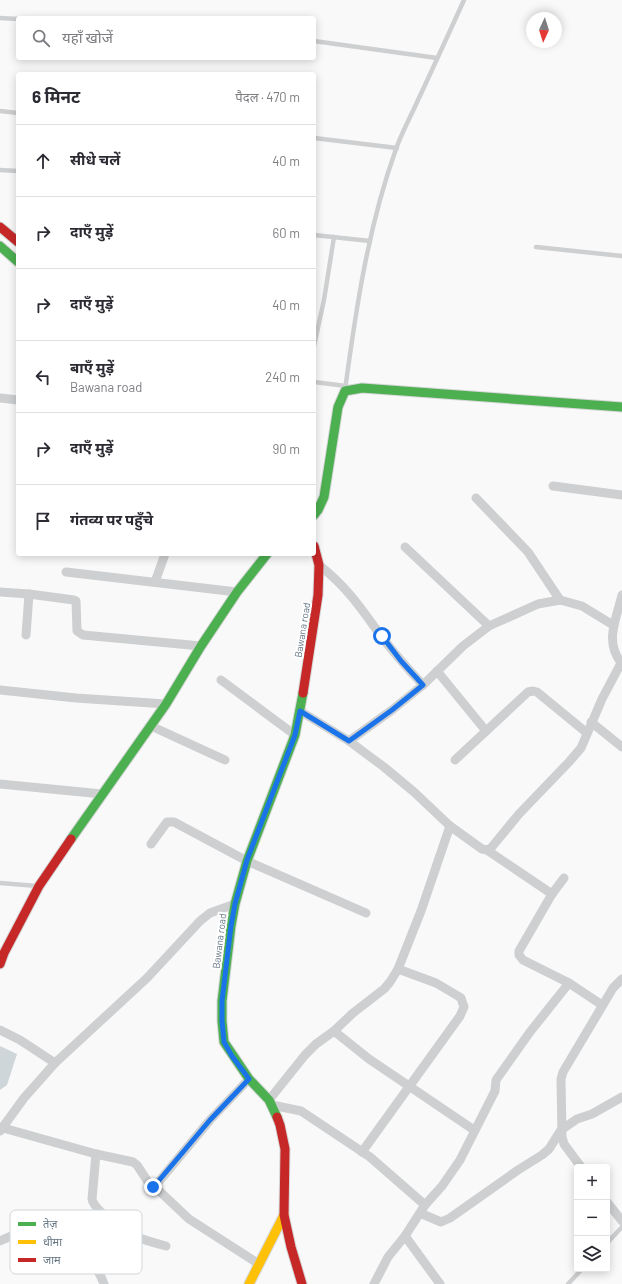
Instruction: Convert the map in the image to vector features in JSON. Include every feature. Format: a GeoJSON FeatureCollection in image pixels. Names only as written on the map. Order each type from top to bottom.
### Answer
{"type":"FeatureCollection","features":[{"type":"Feature","properties":{"kind":"street"},"geometry":{"type":"LineString","coordinates":[[0,227],[16,240]]}},
{"type":"Feature","properties":{"kind":"street"},"geometry":{"type":"LineString","coordinates":[[0,246],[16,260]]}},
{"type":"Feature","properties":{"kind":"street"},"geometry":{"type":"LineString","coordinates":[[316,512],[324,496],[338,407],[346,388],[622,407]]}},
{"type":"Feature","properties":{"kind":"street"},"geometry":{"type":"LineString","coordinates":[[0,398],[16,400]]}},
{"type":"Feature","properties":{"kind":"street"},"geometry":{"type":"LineString","coordinates":[[552,486],[622,495]]}},
{"type":"Feature","properties":{"kind":"street"},"geometry":{"type":"LineString","coordinates":[[476,498],[528,552],[560,600]]}},
{"type":"Feature","properties":{"kind":"street"},"geometry":{"type":"LineString","coordinates":[[405,547],[489,626]]}},
{"type":"Feature","properties":{"kind":"street","name":"Bawana road"},"geometry":{"type":"LineString","coordinates":[[302,1284],[291,1247],[284,1215],[285,1149],[280,1125],[271,1102],[249,1079],[224,1042],[222,1001],[231,926],[235,904],[247,860],[295,735],[318,595],[319,565],[316,554]]}},
{"type":"Feature","properties":{"kind":"street"},"geometry":{"type":"LineString","coordinates":[[155,582],[164,556]]}},
{"type":"Feature","properties":{"kind":"street"},"geometry":{"type":"LineString","coordinates":[[0,964],[4,953],[39,886],[166,704],[201,646],[237,592],[265,556]]}},
{"type":"Feature","properties":{"kind":"street"},"geometry":{"type":"LineString","coordinates":[[319,565],[335,577],[349,592],[401,661],[423,685]]}},
{"type":"Feature","properties":{"kind":"street"},"geometry":{"type":"LineString","coordinates":[[66,572],[237,592]]}},
{"type":"Feature","properties":{"kind":"street"},"geometry":{"type":"LineString","coordinates":[[0,592],[29,594],[76,601],[77,631],[83,635],[201,646]]}},
{"type":"Feature","properties":{"kind":"street"},"geometry":{"type":"LineString","coordinates":[[26,635],[29,594]]}},
{"type":"Feature","properties":{"kind":"street"},"geometry":{"type":"LineString","coordinates":[[487,850],[491,848],[519,814],[570,762],[581,748],[591,722],[621,664],[615,651],[612,638],[613,626],[622,595]]}},
{"type":"Feature","properties":{"kind":"street"},"geometry":{"type":"LineString","coordinates":[[349,741],[392,710],[423,685],[463,646],[489,626],[538,604],[560,600],[582,606],[613,626]]}},
{"type":"Feature","properties":{"kind":"street"},"geometry":{"type":"LineString","coordinates":[[438,671],[486,731]]}},
{"type":"Feature","properties":{"kind":"street"},"geometry":{"type":"LineString","coordinates":[[221,680],[295,735]]}},
{"type":"Feature","properties":{"kind":"street"},"geometry":{"type":"LineString","coordinates":[[0,690],[76,698],[166,704]]}},
{"type":"Feature","properties":{"kind":"street"},"geometry":{"type":"LineString","coordinates":[[455,760],[528,692],[537,692],[587,733]]}},
{"type":"Feature","properties":{"kind":"street"},"geometry":{"type":"LineString","coordinates":[[300,711],[349,741],[384,767],[414,792],[450,826],[482,849],[487,850],[552,894]]}},
{"type":"Feature","properties":{"kind":"street"},"geometry":{"type":"LineString","coordinates":[[591,722],[622,747]]}},
{"type":"Feature","properties":{"kind":"street"},"geometry":{"type":"LineString","coordinates":[[151,726],[225,760]]}},
{"type":"Feature","properties":{"kind":"street"},"geometry":{"type":"LineString","coordinates":[[0,784],[102,794]]}},
{"type":"Feature","properties":{"kind":"street"},"geometry":{"type":"LineString","coordinates":[[151,844],[167,822],[174,822],[247,860],[366,913]]}},
{"type":"Feature","properties":{"kind":"street"},"geometry":{"type":"LineString","coordinates":[[450,826],[421,911],[398,968],[384,989],[353,1013],[305,1055],[271,1102],[300,1111],[370,1157],[422,1209],[441,1222],[450,1218],[542,1155],[549,1149],[561,1130],[622,1097]]}},
{"type":"Feature","properties":{"kind":"street"},"geometry":{"type":"LineString","coordinates":[[564,878],[552,894],[518,955],[522,960],[569,983],[602,1005]]}},
{"type":"Feature","properties":{"kind":"street"},"geometry":{"type":"LineString","coordinates":[[235,904],[210,913],[200,921],[147,978],[55,1063],[24,1098],[1,1128],[135,1163],[150,1185],[154,1186],[188,1219],[259,1264]]}},
{"type":"Feature","properties":{"kind":"street"},"geometry":{"type":"LineString","coordinates":[[362,1152],[463,1010],[464,1004],[461,998],[436,983],[398,968]]}},
{"type":"Feature","properties":{"kind":"street"},"geometry":{"type":"LineString","coordinates":[[579,1164],[564,1144],[561,1130],[561,1079],[563,1072],[602,1005],[613,988],[622,979]]}},
{"type":"Feature","properties":{"kind":"street"},"geometry":{"type":"LineString","coordinates":[[374,1284],[388,1257],[405,1236],[422,1209],[442,1186],[460,1160],[495,1091],[496,1080],[530,1032],[569,983]]}},
{"type":"Feature","properties":{"kind":"street"},"geometry":{"type":"LineString","coordinates":[[613,988],[622,993]]}},
{"type":"Feature","properties":{"kind":"street"},"geometry":{"type":"LineString","coordinates":[[0,1030],[15,1037],[55,1063]]}},
{"type":"Feature","properties":{"kind":"street"},"geometry":{"type":"LineString","coordinates":[[334,1031],[369,1059],[474,1130]]}},
{"type":"Feature","properties":{"kind":"street"},"geometry":{"type":"LineString","coordinates":[[154,1186],[210,1120],[249,1079]]}},
{"type":"Feature","properties":{"kind":"street"},"geometry":{"type":"LineString","coordinates":[[96,1154],[92,1199],[93,1204],[99,1210]]}},
{"type":"Feature","properties":{"kind":"street"},"geometry":{"type":"LineString","coordinates":[[610,1206],[622,1221]]}},
{"type":"Feature","properties":{"kind":"street"},"geometry":{"type":"LineString","coordinates":[[249,1284],[284,1215]]}},
{"type":"Feature","properties":{"kind":"street"},"geometry":{"type":"LineString","coordinates":[[405,1236],[440,1284]]}},
{"type":"Feature","properties":{"kind":"street"},"geometry":{"type":"LineString","coordinates":[[0,1241],[10,1237]]}},
{"type":"Feature","properties":{"kind":"street"},"geometry":{"type":"LineString","coordinates":[[142,1240],[166,1246]]}},
{"type":"Feature","properties":{"kind":"street"},"geometry":{"type":"LineString","coordinates":[[99,1274],[104,1284]]}},
{"type":"Feature","properties":{"kind":"lane"},"geometry":{"type":"LineString","coordinates":[[316,382],[346,388],[353,332],[370,241],[382,192],[397,148],[464,0]]}},
{"type":"Feature","properties":{"kind":"lane"},"geometry":{"type":"LineString","coordinates":[[0,18],[16,19]]}},
{"type":"Feature","properties":{"kind":"lane"},"geometry":{"type":"LineString","coordinates":[[316,41],[437,58]]}},
{"type":"Feature","properties":{"kind":"lane"},"geometry":{"type":"LineString","coordinates":[[0,112],[16,113]]}},
{"type":"Feature","properties":{"kind":"lane"},"geometry":{"type":"LineString","coordinates":[[316,138],[397,148]]}},
{"type":"Feature","properties":{"kind":"lane"},"geometry":{"type":"LineString","coordinates":[[0,170],[16,171]]}},
{"type":"Feature","properties":{"kind":"lane"},"geometry":{"type":"LineString","coordinates":[[316,235],[370,241]]}},
{"type":"Feature","properties":{"kind":"lane"},"geometry":{"type":"LineString","coordinates":[[316,337],[324,300],[334,237]]}},
{"type":"Feature","properties":{"kind":"lane"},"geometry":{"type":"LineString","coordinates":[[536,247],[622,256]]}},
{"type":"Feature","properties":{"kind":"lane"},"geometry":{"type":"LineString","coordinates":[[0,883],[39,886]]}},
{"type":"Feature","properties":{"kind":"lane"},"geometry":{"type":"LineString","coordinates":[[610,1240],[622,1227]]}},
{"type":"Feature","properties":{"kind":"lane"},"geometry":{"type":"LineString","coordinates":[[568,1284],[579,1272]]}},
{"type":"Feature","properties":{"kind":"shaded area"},"geometry":{"type":"Polygon","coordinates":[[[0,1046],[17,1054],[7,1085],[0,1090],[0,1046]]]}},
{"type":"Feature","properties":{"kind":"traffic: fast"},"geometry":{"type":"LineString","coordinates":[[0,246],[16,260]]}},
{"type":"Feature","properties":{"kind":"traffic: fast"},"geometry":{"type":"LineString","coordinates":[[316,512],[324,497],[338,407],[345,391],[362,388],[622,407]]}},
{"type":"Feature","properties":{"kind":"traffic: fast"},"geometry":{"type":"LineString","coordinates":[[71,839],[166,704],[201,646],[237,592],[265,556]]}},
{"type":"Feature","properties":{"kind":"traffic: fast"},"geometry":{"type":"LineString","coordinates":[[277,1117],[269,1100],[249,1079],[224,1042],[222,1001],[235,904],[247,861],[295,735],[303,693]]}},
{"type":"Feature","properties":{"kind":"traffic: slow"},"geometry":{"type":"LineString","coordinates":[[249,1284],[284,1215]]}},
{"type":"Feature","properties":{"kind":"traffic: jam"},"geometry":{"type":"LineString","coordinates":[[0,227],[16,240]]}},
{"type":"Feature","properties":{"kind":"traffic: jam"},"geometry":{"type":"LineString","coordinates":[[303,693],[318,595],[319,565],[316,554]]}},
{"type":"Feature","properties":{"kind":"traffic: jam"},"geometry":{"type":"LineString","coordinates":[[0,964],[4,953],[39,886],[71,839]]}},
{"type":"Feature","properties":{"kind":"traffic: jam"},"geometry":{"type":"LineString","coordinates":[[277,1117],[285,1149],[284,1215],[291,1247],[302,1284]]}},
{"type":"Feature","properties":{"kind":"route"},"geometry":{"type":"LineString","coordinates":[[153,1187],[210,1120],[249,1079],[232,1056],[224,1042],[222,1001],[231,926],[235,904],[247,860],[295,735],[300,711],[349,741],[392,710],[423,685],[401,661],[382,636]]}}]}
